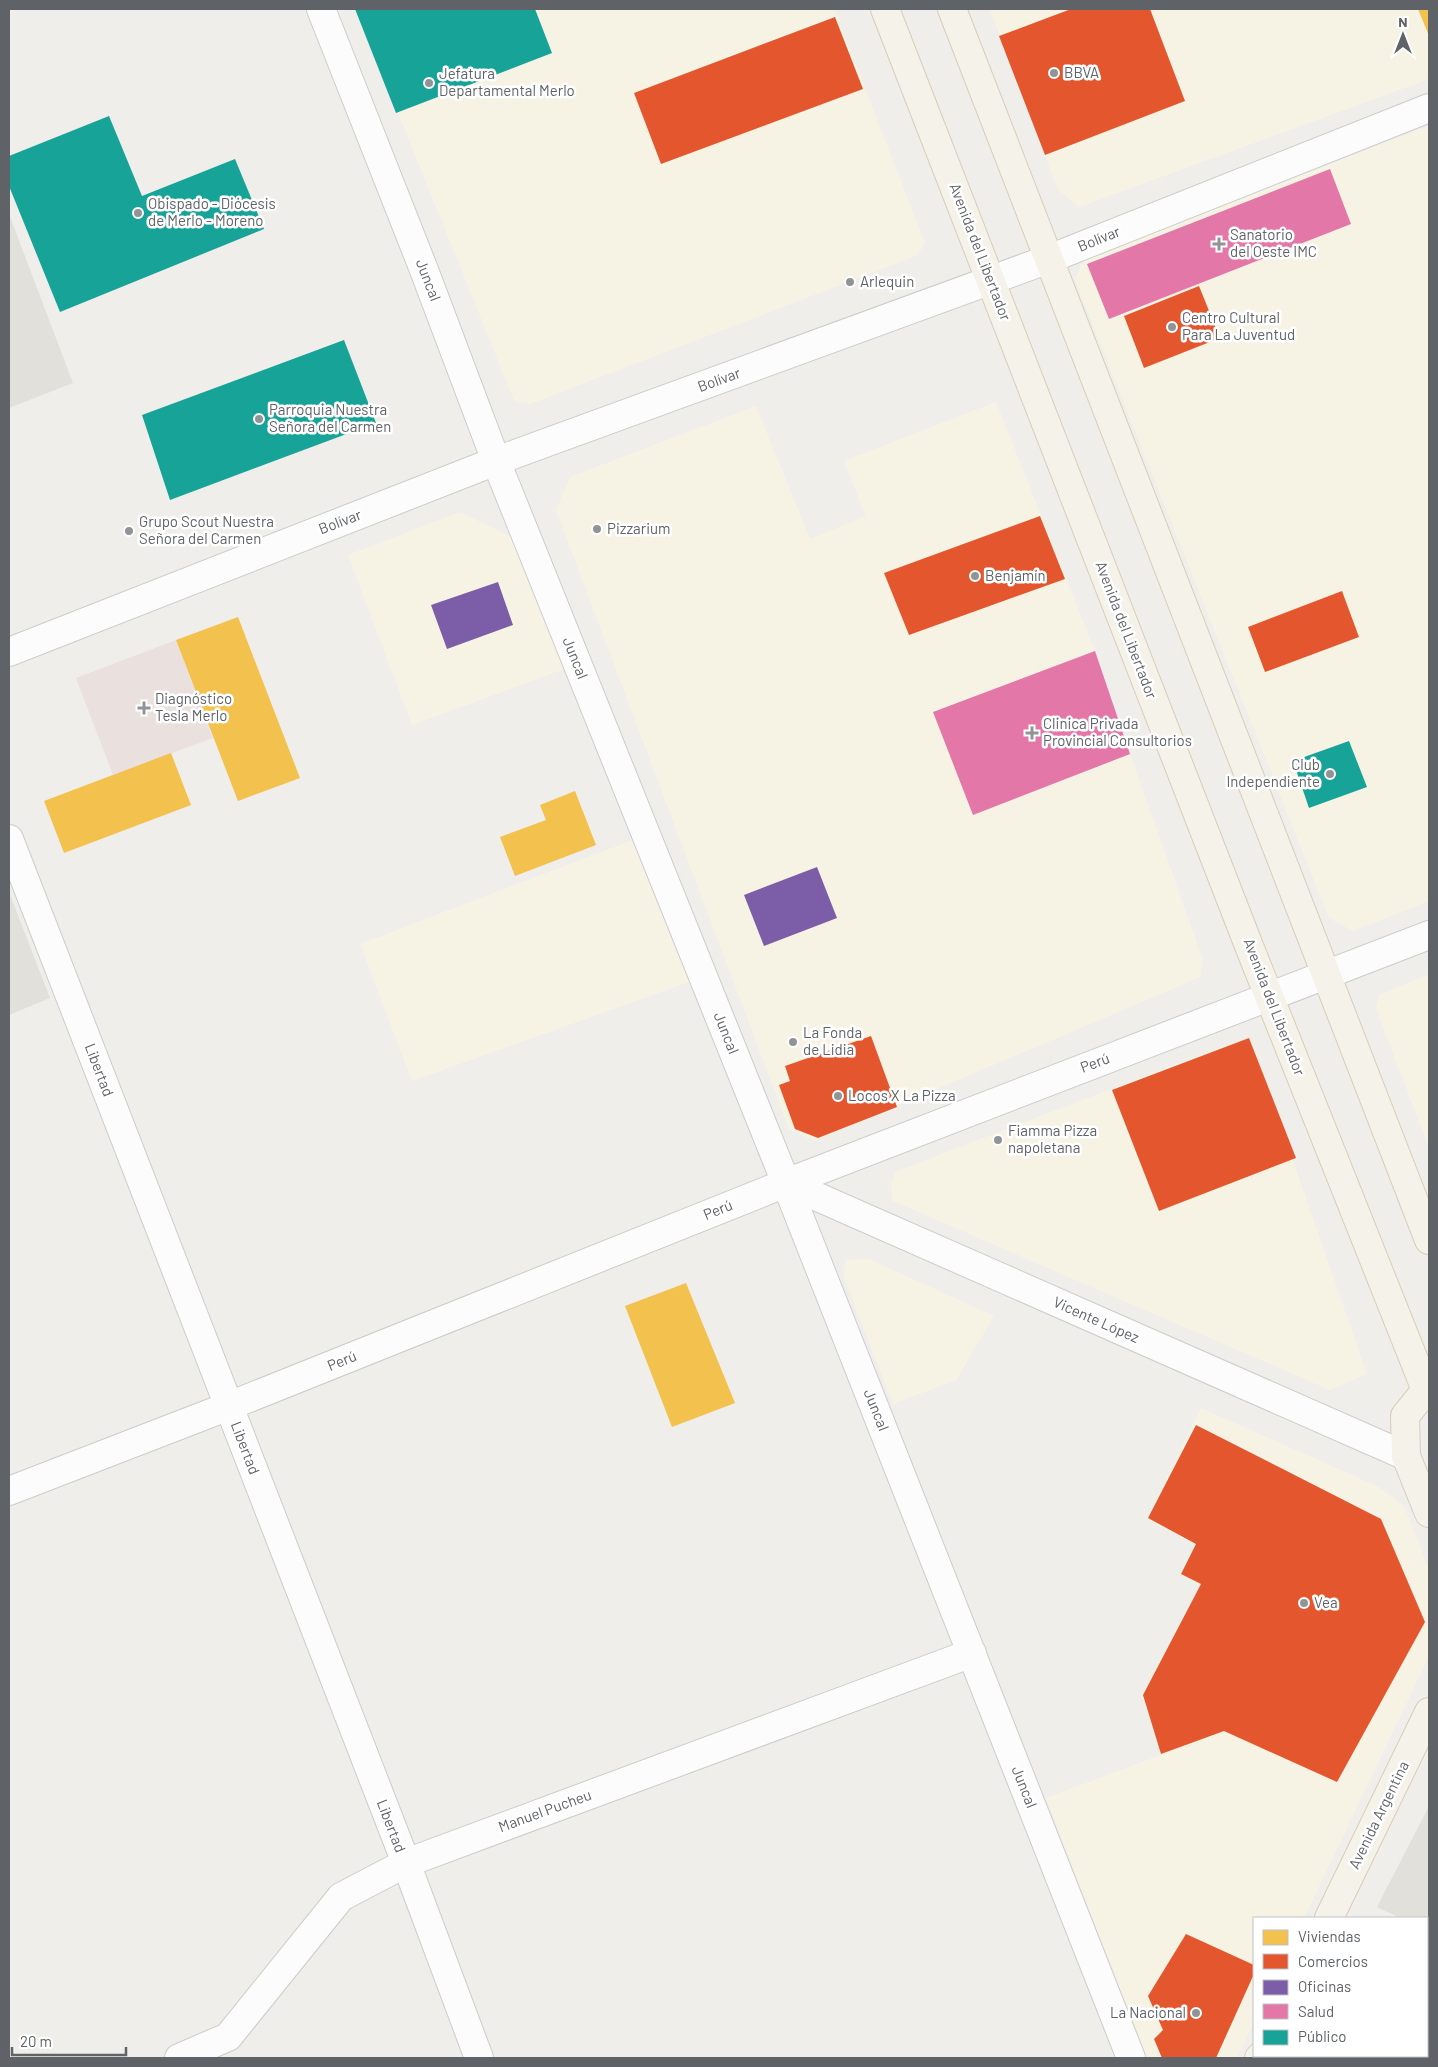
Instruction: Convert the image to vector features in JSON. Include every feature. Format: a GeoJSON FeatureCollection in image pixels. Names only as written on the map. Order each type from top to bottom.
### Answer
{"type":"FeatureCollection","features":[{"type":"Feature","properties":{"kind":"main road","name":"Avenida del Libertador"},"geometry":{"type":"LineString","coordinates":[[885,9],[1269,996],[1427,1389],[1405,1416],[1406,1456],[1429,1513]]}},
{"type":"Feature","properties":{"kind":"main road"},"geometry":{"type":"LineString","coordinates":[[952,9],[1429,1240]]}},
{"type":"Feature","properties":{"kind":"main road","name":"Avenida Argentina"},"geometry":{"type":"LineString","coordinates":[[1329,1917],[1429,1712]]}},
{"type":"Feature","properties":{"kind":"street","name":"Juncal"},"geometry":{"type":"LineString","coordinates":[[321,9],[424,270],[496,461],[786,1183],[1131,2058]]}},
{"type":"Feature","properties":{"kind":"street","name":"Bolívar"},"geometry":{"type":"LineString","coordinates":[[9,652],[496,461],[1049,259],[1429,108]]}},
{"type":"Feature","properties":{"kind":"street","name":"Libertad"},"geometry":{"type":"LineString","coordinates":[[9,839],[406,1863],[478,2058]]}},
{"type":"Feature","properties":{"kind":"street","name":"Perú"},"geometry":{"type":"LineString","coordinates":[[9,1491],[229,1406],[786,1183],[1429,935]]}},
{"type":"Feature","properties":{"kind":"street","name":"Vicente López"},"geometry":{"type":"LineString","coordinates":[[786,1183],[1406,1456]]}},
{"type":"Feature","properties":{"kind":"street","name":"Manuel Pucheu"},"geometry":{"type":"LineString","coordinates":[[180,2058],[228,2037],[341,1897],[406,1863],[972,1653]]}},
{"type":"Feature","properties":{"kind":"shaded area"},"geometry":{"type":"Polygon","coordinates":[[[356,9],[834,9],[925,243],[918,255],[530,404],[514,400],[356,9]]]}},
{"type":"Feature","properties":{"kind":"shaded area"},"geometry":{"type":"Polygon","coordinates":[[[990,9],[1429,9],[1429,79],[1079,207],[1058,190],[990,9]]]}},
{"type":"Feature","properties":{"kind":"shaded area"},"geometry":{"type":"Polygon","coordinates":[[[1429,126],[1429,901],[1353,931],[1329,918],[1075,280],[1083,260],[1429,126]]]}},
{"type":"Feature","properties":{"kind":"shaded area"},"geometry":{"type":"Polygon","coordinates":[[[9,214],[73,383],[9,408],[9,214]]]}},
{"type":"Feature","properties":{"kind":"shaded area"},"geometry":{"type":"Polygon","coordinates":[[[996,402],[1095,651],[934,713],[973,815],[1130,754],[1203,960],[1200,977],[815,1141],[789,1129],[556,510],[570,477],[756,406],[810,539],[866,516],[844,461],[996,402]]]}},
{"type":"Feature","properties":{"kind":"shaded area"},"geometry":{"type":"Polygon","coordinates":[[[460,512],[511,537],[564,669],[412,725],[348,555],[460,512]]]}},
{"type":"Feature","properties":{"kind":"shaded area","name":"Diagnóstico Tesla Merlo"},"geometry":{"type":"Polygon","coordinates":[[[176,640],[213,738],[113,775],[76,678],[176,640]]]}},
{"type":"Feature","properties":{"kind":"shaded area"},"geometry":{"type":"Polygon","coordinates":[[[633,840],[689,982],[412,1081],[360,944],[633,840]]]}},
{"type":"Feature","properties":{"kind":"shaded area"},"geometry":{"type":"Polygon","coordinates":[[[9,892],[50,998],[9,1015],[9,892]]]}},
{"type":"Feature","properties":{"kind":"shaded area"},"geometry":{"type":"Polygon","coordinates":[[[1429,974],[1429,1148],[1376,1008],[1379,995],[1429,974]]]}},
{"type":"Feature","properties":{"kind":"shaded area"},"geometry":{"type":"Polygon","coordinates":[[[1239,1040],[1252,1043],[1367,1374],[1330,1390],[893,1201],[891,1185],[895,1172],[1239,1040]]]}},
{"type":"Feature","properties":{"kind":"shaded area"},"geometry":{"type":"Polygon","coordinates":[[[869,1259],[994,1316],[956,1380],[893,1404],[844,1278],[846,1260],[869,1259]]]}},
{"type":"Feature","properties":{"kind":"shaded area"},"geometry":{"type":"Polygon","coordinates":[[[1201,1408],[1377,1486],[1404,1506],[1429,1570],[1429,1656],[1304,1917],[1253,1917],[1253,2024],[1237,2058],[1147,2058],[1046,1798],[1161,1755],[1141,1695],[1200,1586],[1179,1574],[1194,1544],[1147,1518],[1201,1408]]]}},
{"type":"Feature","properties":{"kind":"shaded area"},"geometry":{"type":"Polygon","coordinates":[[[1429,1806],[1429,1932],[1428,1917],[1398,1917],[1377,1907],[1429,1806]]]}},
{"type":"Feature","properties":{"kind":"building: Viviendas"},"geometry":{"type":"Polygon","coordinates":[[[1418,9],[1429,9],[1429,36],[1418,9]]]}},
{"type":"Feature","properties":{"kind":"building: Viviendas"},"geometry":{"type":"Polygon","coordinates":[[[238,617],[300,778],[238,801],[176,640],[238,617]]]}},
{"type":"Feature","properties":{"kind":"building: Viviendas"},"geometry":{"type":"Polygon","coordinates":[[[171,753],[191,805],[64,853],[44,801],[171,753]]]}},
{"type":"Feature","properties":{"kind":"building: Viviendas"},"geometry":{"type":"Polygon","coordinates":[[[575,791],[596,845],[515,876],[500,837],[546,820],[540,805],[575,791]]]}},
{"type":"Feature","properties":{"kind":"building: Viviendas"},"geometry":{"type":"Polygon","coordinates":[[[686,1283],[735,1403],[672,1427],[625,1306],[686,1283]]]}},
{"type":"Feature","properties":{"kind":"building: Comercios"},"geometry":{"type":"Polygon","coordinates":[[[1071,9],[1150,9],[1185,101],[1045,155],[999,36],[1071,9]]]}},
{"type":"Feature","properties":{"kind":"building: Comercios"},"geometry":{"type":"Polygon","coordinates":[[[835,17],[863,89],[661,164],[634,93],[835,17]]]}},
{"type":"Feature","properties":{"kind":"building: Comercios","name":"Centro Cultural Para La Juventud"},"geometry":{"type":"Polygon","coordinates":[[[1199,286],[1220,338],[1144,368],[1124,316],[1199,286]]]}},
{"type":"Feature","properties":{"kind":"building: Comercios","name":"Benjamín"},"geometry":{"type":"Polygon","coordinates":[[[1040,516],[1065,579],[909,635],[884,573],[1040,516]]]}},
{"type":"Feature","properties":{"kind":"building: Comercios"},"geometry":{"type":"Polygon","coordinates":[[[1342,591],[1359,637],[1265,672],[1248,627],[1342,591]]]}},
{"type":"Feature","properties":{"kind":"building: Comercios","name":"Locos X La Pizza"},"geometry":{"type":"Polygon","coordinates":[[[871,1036],[897,1107],[818,1138],[795,1129],[779,1085],[790,1081],[785,1066],[871,1036]]]}},
{"type":"Feature","properties":{"kind":"building: Comercios"},"geometry":{"type":"Polygon","coordinates":[[[1249,1038],[1296,1158],[1159,1211],[1112,1090],[1249,1038]]]}},
{"type":"Feature","properties":{"kind":"building: Comercios","name":"Vea"},"geometry":{"type":"Polygon","coordinates":[[[1196,1425],[1381,1519],[1425,1622],[1337,1782],[1224,1731],[1161,1754],[1143,1695],[1201,1584],[1181,1574],[1196,1544],[1148,1518],[1196,1425]]]}},
{"type":"Feature","properties":{"kind":"building: Comercios","name":"La Nacional"},"geometry":{"type":"Polygon","coordinates":[[[1186,1934],[1253,1965],[1253,1976],[1216,2058],[1162,2058],[1154,2039],[1163,2030],[1148,1996],[1186,1934]]]}},
{"type":"Feature","properties":{"kind":"building: Oficinas"},"geometry":{"type":"Polygon","coordinates":[[[498,582],[513,625],[447,649],[431,605],[498,582]]]}},
{"type":"Feature","properties":{"kind":"building: Oficinas"},"geometry":{"type":"Polygon","coordinates":[[[817,867],[837,918],[764,946],[744,895],[817,867]]]}},
{"type":"Feature","properties":{"kind":"building: Salud","name":"Sanatorio del Oeste IMC"},"geometry":{"type":"Polygon","coordinates":[[[1330,169],[1351,224],[1109,319],[1087,264],[1330,169]]]}},
{"type":"Feature","properties":{"kind":"building: Salud","name":"Clinica Privada Provincial Consultorios"},"geometry":{"type":"Polygon","coordinates":[[[1095,651],[1130,754],[973,815],[933,712],[1095,651]]]}},
{"type":"Feature","properties":{"kind":"building: Público","name":"Jefatura Departamental Merlo"},"geometry":{"type":"Polygon","coordinates":[[[355,9],[535,9],[552,53],[396,113],[355,9]]]}},
{"type":"Feature","properties":{"kind":"building: Público","name":"Obispado - Diócesis de Merlo - Moreno"},"geometry":{"type":"Polygon","coordinates":[[[109,116],[142,196],[235,159],[264,229],[60,312],[9,186],[9,156],[109,116]]]}},
{"type":"Feature","properties":{"kind":"building: Público","name":"Parroquia Nuestra Señora del Carmen"},"geometry":{"type":"Polygon","coordinates":[[[344,340],[376,423],[170,500],[142,415],[344,340]]]}},
{"type":"Feature","properties":{"kind":"building: Público","name":"Club Independiente"},"geometry":{"type":"Polygon","coordinates":[[[1349,741],[1367,787],[1309,808],[1293,761],[1349,741]]]}},
{"type":"Feature","properties":{"kind":"place","name":"BBVA"},"geometry":{"type":"Point","coordinates":[1054,73]}},
{"type":"Feature","properties":{"kind":"place","name":"Jefatura Departamental Merlo"},"geometry":{"type":"Point","coordinates":[429,83]}},
{"type":"Feature","properties":{"kind":"place","name":"Obispado - Diócesis de Merlo - Moreno"},"geometry":{"type":"Point","coordinates":[138,213]}},
{"type":"Feature","properties":{"kind":"place","name":"Sanatorio del Oeste IMC"},"geometry":{"type":"Point","coordinates":[1219,244]}},
{"type":"Feature","properties":{"kind":"place","name":"Arlequin"},"geometry":{"type":"Point","coordinates":[850,282]}},
{"type":"Feature","properties":{"kind":"place","name":"Centro Cultural Para La Juventud"},"geometry":{"type":"Point","coordinates":[1172,327]}},
{"type":"Feature","properties":{"kind":"place","name":"Parroquia Nuestra Señora del Carmen"},"geometry":{"type":"Point","coordinates":[259,419]}},
{"type":"Feature","properties":{"kind":"place","name":"Pizzarium"},"geometry":{"type":"Point","coordinates":[597,529]}},
{"type":"Feature","properties":{"kind":"place","name":"Grupo Scout Nuestra Señora del Carmen"},"geometry":{"type":"Point","coordinates":[129,531]}},
{"type":"Feature","properties":{"kind":"place","name":"Benjamín"},"geometry":{"type":"Point","coordinates":[975,576]}},
{"type":"Feature","properties":{"kind":"place","name":"Diagnóstico Tesla Merlo"},"geometry":{"type":"Point","coordinates":[144,708]}},
{"type":"Feature","properties":{"kind":"place","name":"Clinica Privada Provincial Consultorios"},"geometry":{"type":"Point","coordinates":[1032,733]}},
{"type":"Feature","properties":{"kind":"place","name":"Club Independiente"},"geometry":{"type":"Point","coordinates":[1330,774]}},
{"type":"Feature","properties":{"kind":"place","name":"La Fonda de Lidia"},"geometry":{"type":"Point","coordinates":[793,1042]}},
{"type":"Feature","properties":{"kind":"place","name":"Locos X La Pizza"},"geometry":{"type":"Point","coordinates":[838,1096]}},
{"type":"Feature","properties":{"kind":"place","name":"Fiamma Pizza napoletana"},"geometry":{"type":"Point","coordinates":[998,1140]}},
{"type":"Feature","properties":{"kind":"place","name":"Vea"},"geometry":{"type":"Point","coordinates":[1304,1603]}},
{"type":"Feature","properties":{"kind":"place","name":"La Nacional"},"geometry":{"type":"Point","coordinates":[1196,2013]}}]}
